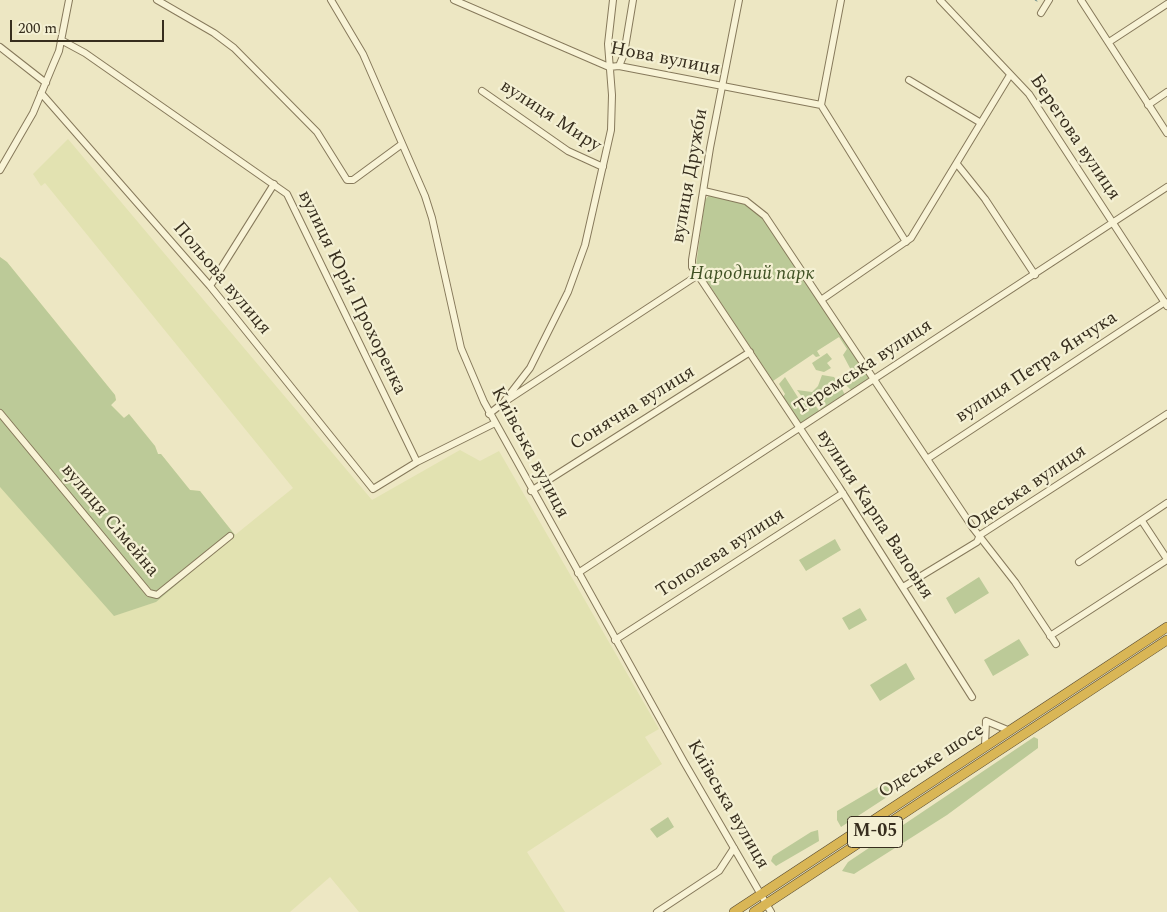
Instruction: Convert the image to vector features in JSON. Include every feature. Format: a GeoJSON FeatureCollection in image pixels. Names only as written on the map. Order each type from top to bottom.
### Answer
{"type":"FeatureCollection","features":[{"type":"Feature","properties":{"kind":"highway","name":"Одеське шосе"},"geometry":{"type":"LineString","coordinates":[[734,912],[1167,627]]}},
{"type":"Feature","properties":{"kind":"highway","name":"Одеське шосе"},"geometry":{"type":"LineString","coordinates":[[754,912],[769,908],[1053,714],[1167,640]]}},
{"type":"Feature","properties":{"kind":"street"},"geometry":{"type":"LineString","coordinates":[[0,170],[23,133],[46,83],[61,40],[69,0]]}},
{"type":"Feature","properties":{"kind":"street"},"geometry":{"type":"LineString","coordinates":[[157,0],[214,33],[234,48],[317,132],[347,180],[354,180],[402,144]]}},
{"type":"Feature","properties":{"kind":"street","name":"Нова вулиця"},"geometry":{"type":"LineString","coordinates":[[454,0],[609,67],[619,66],[821,105]]}},
{"type":"Feature","properties":{"kind":"street"},"geometry":{"type":"LineString","coordinates":[[503,403],[530,368],[568,292],[584,245],[613,113],[608,44],[613,0]]}},
{"type":"Feature","properties":{"kind":"street"},"geometry":{"type":"LineString","coordinates":[[619,66],[624,54],[633,0]]}},
{"type":"Feature","properties":{"kind":"street","name":"вулиця Дружби"},"geometry":{"type":"LineString","coordinates":[[698,274],[692,267],[692,260],[739,0]]}},
{"type":"Feature","properties":{"kind":"street"},"geometry":{"type":"LineString","coordinates":[[841,0],[821,105],[906,242]]}},
{"type":"Feature","properties":{"kind":"street","name":"Берегова вулиця"},"geometry":{"type":"LineString","coordinates":[[940,0],[1029,94],[1166,304]]}},
{"type":"Feature","properties":{"kind":"street"},"geometry":{"type":"LineString","coordinates":[[1041,13],[1049,0]]}},
{"type":"Feature","properties":{"kind":"street"},"geometry":{"type":"LineString","coordinates":[[1081,0],[1167,133]]}},
{"type":"Feature","properties":{"kind":"street","name":"Київська вулиця"},"geometry":{"type":"LineString","coordinates":[[333,1],[363,54],[432,218],[462,348],[494,423],[615,640],[769,908]]}},
{"type":"Feature","properties":{"kind":"street"},"geometry":{"type":"LineString","coordinates":[[1109,42],[1167,4]]}},
{"type":"Feature","properties":{"kind":"street","name":"вулиця Юрія Прохоренка"},"geometry":{"type":"LineString","coordinates":[[61,40],[85,53],[287,194],[417,462]]}},
{"type":"Feature","properties":{"kind":"street"},"geometry":{"type":"LineString","coordinates":[[0,47],[46,83]]}},
{"type":"Feature","properties":{"kind":"street"},"geometry":{"type":"LineString","coordinates":[[821,300],[906,242],[914,233],[1010,75]]}},
{"type":"Feature","properties":{"kind":"street"},"geometry":{"type":"LineString","coordinates":[[909,80],[981,122]]}},
{"type":"Feature","properties":{"kind":"street","name":"вулиця Миру"},"geometry":{"type":"LineString","coordinates":[[482,91],[568,151],[602,168]]}},
{"type":"Feature","properties":{"kind":"street"},"geometry":{"type":"LineString","coordinates":[[1148,105],[1167,92]]}},
{"type":"Feature","properties":{"kind":"street","name":"Польова вулиця"},"geometry":{"type":"LineString","coordinates":[[41,93],[210,286],[373,489],[417,462]]}},
{"type":"Feature","properties":{"kind":"street"},"geometry":{"type":"LineString","coordinates":[[957,164],[985,199],[1035,275]]}},
{"type":"Feature","properties":{"kind":"street"},"geometry":{"type":"LineString","coordinates":[[210,286],[274,184]]}},
{"type":"Feature","properties":{"kind":"street","name":"Теремська вулиця"},"geometry":{"type":"LineString","coordinates":[[578,574],[1167,187]]}},
{"type":"Feature","properties":{"kind":"street"},"geometry":{"type":"LineString","coordinates":[[704,191],[746,201],[759,209],[780,236],[927,459],[1056,644]]}},
{"type":"Feature","properties":{"kind":"street"},"geometry":{"type":"LineString","coordinates":[[490,414],[503,403],[698,274]]}},
{"type":"Feature","properties":{"kind":"street","name":"вулиця Карпа Валовня"},"geometry":{"type":"LineString","coordinates":[[698,274],[843,493],[972,697]]}},
{"type":"Feature","properties":{"kind":"street","name":"вулиця Петра Янчука"},"geometry":{"type":"LineString","coordinates":[[927,459],[1166,304]]}},
{"type":"Feature","properties":{"kind":"street","name":"Сонячна вулиця"},"geometry":{"type":"LineString","coordinates":[[531,490],[750,352]]}},
{"type":"Feature","properties":{"kind":"street","name":"вулиця Сімейна"},"geometry":{"type":"LineString","coordinates":[[0,413],[149,593],[158,595],[230,536]]}},
{"type":"Feature","properties":{"kind":"street","name":"Одеська вулиця"},"geometry":{"type":"LineString","coordinates":[[903,587],[977,542],[980,535],[1167,414]]}},
{"type":"Feature","properties":{"kind":"street"},"geometry":{"type":"LineString","coordinates":[[417,462],[494,423]]}},
{"type":"Feature","properties":{"kind":"street","name":"Тополева вулиця"},"geometry":{"type":"LineString","coordinates":[[615,640],[843,493]]}},
{"type":"Feature","properties":{"kind":"street"},"geometry":{"type":"LineString","coordinates":[[1079,562],[1167,503]]}},
{"type":"Feature","properties":{"kind":"street"},"geometry":{"type":"LineString","coordinates":[[1050,636],[1167,560],[1142,521]]}},
{"type":"Feature","properties":{"kind":"street"},"geometry":{"type":"LineString","coordinates":[[985,746],[986,720],[1010,731]]}},
{"type":"Feature","properties":{"kind":"street"},"geometry":{"type":"LineString","coordinates":[[657,912],[718,871],[734,848]]}},
{"type":"Feature","properties":{"kind":"green space"},"geometry":{"type":"Polygon","coordinates":[[[68,139],[372,500],[460,450],[480,461],[499,451],[659,729],[645,737],[662,764],[527,852],[565,912],[359,912],[330,877],[290,912],[0,912],[0,257],[7,262],[115,395],[116,400],[111,405],[124,418],[129,414],[155,446],[158,454],[161,454],[190,490],[200,491],[235,535],[293,488],[45,183],[41,186],[33,174],[68,139]]]}},
{"type":"Feature","properties":{"kind":"green space","name":"Народний парк"},"geometry":{"type":"Polygon","coordinates":[[[709,195],[746,204],[762,218],[778,238],[868,375],[868,379],[852,391],[845,384],[844,380],[850,375],[851,370],[843,355],[847,349],[839,337],[817,351],[820,356],[816,357],[813,354],[773,381],[696,265],[705,200],[709,195]]]}},
{"type":"Feature","properties":{"kind":"green space"},"geometry":{"type":"Polygon","coordinates":[[[0,257],[7,262],[115,395],[116,400],[111,405],[124,418],[129,414],[155,446],[158,454],[161,454],[190,490],[200,491],[235,535],[156,602],[114,616],[0,487],[0,257]]]}},
{"type":"Feature","properties":{"kind":"green space"},"geometry":{"type":"Polygon","coordinates":[[[827,353],[832,359],[827,363],[831,368],[824,372],[816,370],[812,363],[827,353]]]}},
{"type":"Feature","properties":{"kind":"green space"},"geometry":{"type":"Polygon","coordinates":[[[822,375],[834,377],[837,381],[810,398],[803,398],[797,390],[812,392],[818,386],[822,375]]]}},
{"type":"Feature","properties":{"kind":"green space"},"geometry":{"type":"Polygon","coordinates":[[[785,377],[799,399],[804,403],[812,401],[820,412],[801,424],[783,397],[785,394],[779,384],[785,377]]]}},
{"type":"Feature","properties":{"kind":"green space"},"geometry":{"type":"Polygon","coordinates":[[[839,383],[845,395],[822,411],[815,400],[839,383]]]}},
{"type":"Feature","properties":{"kind":"green space"},"geometry":{"type":"Polygon","coordinates":[[[835,539],[841,550],[806,571],[799,560],[835,539]]]}},
{"type":"Feature","properties":{"kind":"green space"},"geometry":{"type":"Polygon","coordinates":[[[979,577],[989,593],[955,614],[946,598],[979,577]]]}},
{"type":"Feature","properties":{"kind":"green space"},"geometry":{"type":"Polygon","coordinates":[[[860,608],[867,620],[849,630],[842,618],[860,608]]]}},
{"type":"Feature","properties":{"kind":"green space"},"geometry":{"type":"Polygon","coordinates":[[[1019,639],[1029,655],[993,676],[984,660],[1019,639]]]}},
{"type":"Feature","properties":{"kind":"green space"},"geometry":{"type":"Polygon","coordinates":[[[906,663],[915,679],[880,701],[870,685],[906,663]]]}},
{"type":"Feature","properties":{"kind":"green space"},"geometry":{"type":"Polygon","coordinates":[[[1034,737],[1038,739],[1038,748],[947,815],[854,874],[842,871],[848,862],[1034,737]]]}},
{"type":"Feature","properties":{"kind":"green space"},"geometry":{"type":"Polygon","coordinates":[[[883,784],[891,785],[887,797],[841,827],[837,820],[837,811],[883,784]]]}},
{"type":"Feature","properties":{"kind":"green space"},"geometry":{"type":"Polygon","coordinates":[[[668,817],[674,827],[657,838],[650,829],[668,817]]]}},
{"type":"Feature","properties":{"kind":"green space"},"geometry":{"type":"Polygon","coordinates":[[[818,830],[819,841],[776,866],[771,861],[773,856],[811,832],[818,830]]]}}]}
